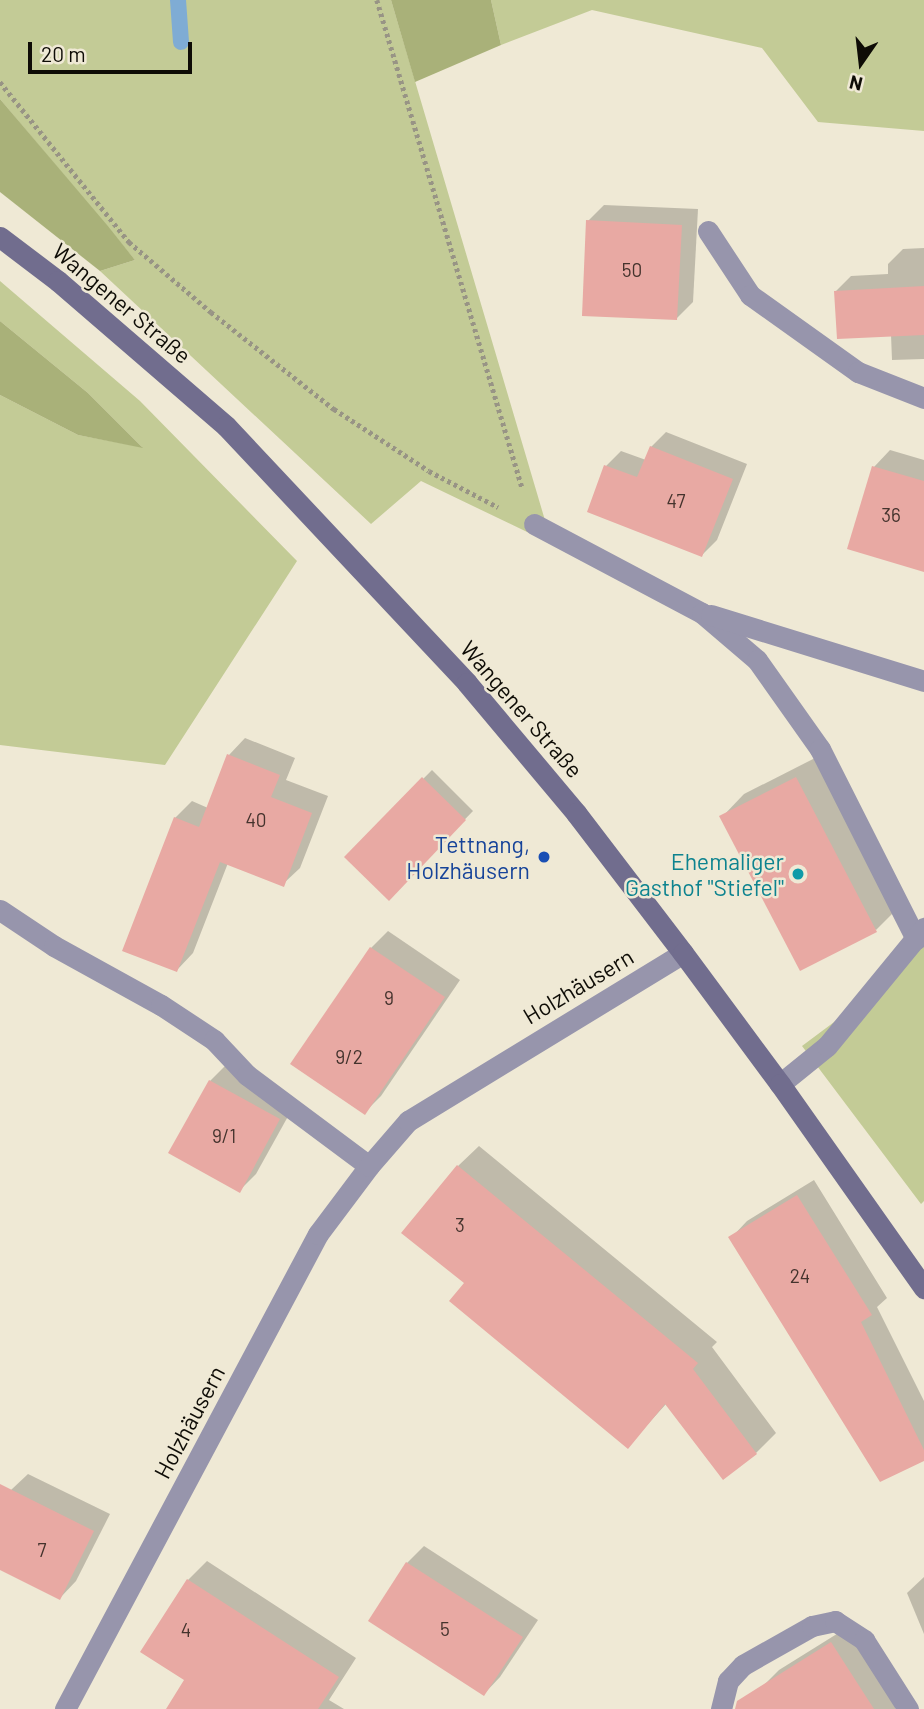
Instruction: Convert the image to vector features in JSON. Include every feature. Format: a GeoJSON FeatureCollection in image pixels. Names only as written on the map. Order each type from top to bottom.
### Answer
{"type":"FeatureCollection","features":[{"type":"Feature","properties":{"kind":"main road","name":"Wangener Straße"},"geometry":{"type":"LineString","coordinates":[[0,237],[58,282],[226,426],[467,683],[576,813],[683,953],[780,1084],[924,1288]]}},
{"type":"Feature","properties":{"kind":"street"},"geometry":{"type":"LineString","coordinates":[[708,231],[750,295],[858,372],[924,398]]}},
{"type":"Feature","properties":{"kind":"street"},"geometry":{"type":"LineString","coordinates":[[534,524],[702,612],[924,681]]}},
{"type":"Feature","properties":{"kind":"street"},"geometry":{"type":"LineString","coordinates":[[702,612],[757,660],[820,749],[920,933],[827,1045],[780,1084]]}},
{"type":"Feature","properties":{"kind":"street"},"geometry":{"type":"LineString","coordinates":[[0,910],[54,946],[161,1004],[214,1041],[247,1075],[369,1166]]}},
{"type":"Feature","properties":{"kind":"street","name":"Holzhäusern"},"geometry":{"type":"LineString","coordinates":[[65,1709],[318,1234],[369,1166],[408,1121],[683,953]]}},
{"type":"Feature","properties":{"kind":"street"},"geometry":{"type":"LineString","coordinates":[[721,1709],[728,1681],[743,1665],[812,1626],[835,1621],[864,1640],[908,1709]]}},
{"type":"Feature","properties":{"kind":"path"},"geometry":{"type":"LineString","coordinates":[[377,0],[534,524]]}},
{"type":"Feature","properties":{"kind":"path"},"geometry":{"type":"LineString","coordinates":[[0,82],[129,242],[211,312],[334,409],[418,464],[534,524]]}},
{"type":"Feature","properties":{"kind":"green space"},"geometry":{"type":"Polygon","coordinates":[[[0,0],[391,0],[552,544],[421,481],[371,524],[100,271],[135,260],[0,99],[0,0]]]}},
{"type":"Feature","properties":{"kind":"green space"},"geometry":{"type":"Polygon","coordinates":[[[391,0],[491,0],[501,45],[415,82],[391,0]]]}},
{"type":"Feature","properties":{"kind":"green space"},"geometry":{"type":"Polygon","coordinates":[[[491,0],[924,0],[924,131],[818,122],[762,48],[592,10],[501,45],[491,0]]]}},
{"type":"Feature","properties":{"kind":"green space"},"geometry":{"type":"Polygon","coordinates":[[[0,99],[135,260],[100,271],[0,192],[0,99]]]}},
{"type":"Feature","properties":{"kind":"green space"},"geometry":{"type":"Polygon","coordinates":[[[0,281],[140,401],[297,561],[165,765],[0,745],[0,395],[78,435],[142,447],[88,393],[0,321],[0,281]]]}},
{"type":"Feature","properties":{"kind":"green space"},"geometry":{"type":"Polygon","coordinates":[[[0,321],[88,393],[143,448],[78,435],[0,395],[0,321]]]}},
{"type":"Feature","properties":{"kind":"green space"},"geometry":{"type":"Polygon","coordinates":[[[924,929],[924,1201],[921,1204],[802,1046],[881,987],[924,929]]]}},
{"type":"Feature","properties":{"kind":"building"},"geometry":{"type":"Polygon","coordinates":[[[586,220],[682,225],[677,320],[582,316],[586,220]]]}},
{"type":"Feature","properties":{"kind":"building"},"geometry":{"type":"Polygon","coordinates":[[[924,286],[924,335],[837,339],[834,291],[924,286]]]}},
{"type":"Feature","properties":{"kind":"building"},"geometry":{"type":"Polygon","coordinates":[[[650,446],[733,479],[702,557],[587,512],[604,465],[637,477],[650,446]]]}},
{"type":"Feature","properties":{"kind":"building"},"geometry":{"type":"Polygon","coordinates":[[[872,466],[924,481],[924,572],[847,549],[872,466]]]}},
{"type":"Feature","properties":{"kind":"building"},"geometry":{"type":"Polygon","coordinates":[[[227,754],[280,775],[271,797],[312,813],[284,887],[220,862],[177,972],[122,951],[174,817],[199,827],[227,754]]]}},
{"type":"Feature","properties":{"kind":"building"},"geometry":{"type":"Polygon","coordinates":[[[422,777],[466,820],[389,901],[344,857],[422,777]]]}},
{"type":"Feature","properties":{"kind":"building","name":"Ehemaliger Gasthof \"Stiefel\""},"geometry":{"type":"Polygon","coordinates":[[[796,777],[877,932],[800,971],[719,816],[796,777]]]}},
{"type":"Feature","properties":{"kind":"building"},"geometry":{"type":"Polygon","coordinates":[[[370,947],[445,997],[365,1115],[290,1064],[370,947]]]}},
{"type":"Feature","properties":{"kind":"building"},"geometry":{"type":"Polygon","coordinates":[[[209,1080],[280,1119],[240,1193],[168,1153],[209,1080]]]}},
{"type":"Feature","properties":{"kind":"building"},"geometry":{"type":"Polygon","coordinates":[[[457,1165],[698,1363],[693,1369],[757,1454],[723,1480],[665,1404],[628,1449],[449,1301],[464,1283],[401,1233],[457,1165]]]}},
{"type":"Feature","properties":{"kind":"building"},"geometry":{"type":"Polygon","coordinates":[[[797,1195],[872,1315],[861,1322],[924,1450],[924,1461],[880,1482],[728,1237],[797,1195]]]}},
{"type":"Feature","properties":{"kind":"building"},"geometry":{"type":"Polygon","coordinates":[[[0,1484],[94,1531],[60,1600],[0,1570],[0,1484]]]}},
{"type":"Feature","properties":{"kind":"building"},"geometry":{"type":"Polygon","coordinates":[[[406,1562],[523,1637],[484,1696],[368,1621],[406,1562]]]}},
{"type":"Feature","properties":{"kind":"building"},"geometry":{"type":"Polygon","coordinates":[[[187,1579],[339,1677],[318,1709],[166,1709],[184,1680],[140,1652],[187,1579]]]}},
{"type":"Feature","properties":{"kind":"building"},"geometry":{"type":"Polygon","coordinates":[[[831,1642],[874,1709],[735,1709],[737,1701],[831,1642]]]}},
{"type":"Feature","properties":{"kind":"waterway"},"geometry":{"type":"LineString","coordinates":[[178,0],[181,42]]}},
{"type":"Feature","properties":{"kind":"place","name":"Tettnang, Holzhäusern"},"geometry":{"type":"Point","coordinates":[544,857]}},
{"type":"Feature","properties":{"kind":"place","name":"Ehemaliger Gasthof \"Stiefel\""},"geometry":{"type":"Point","coordinates":[798,874]}}]}
